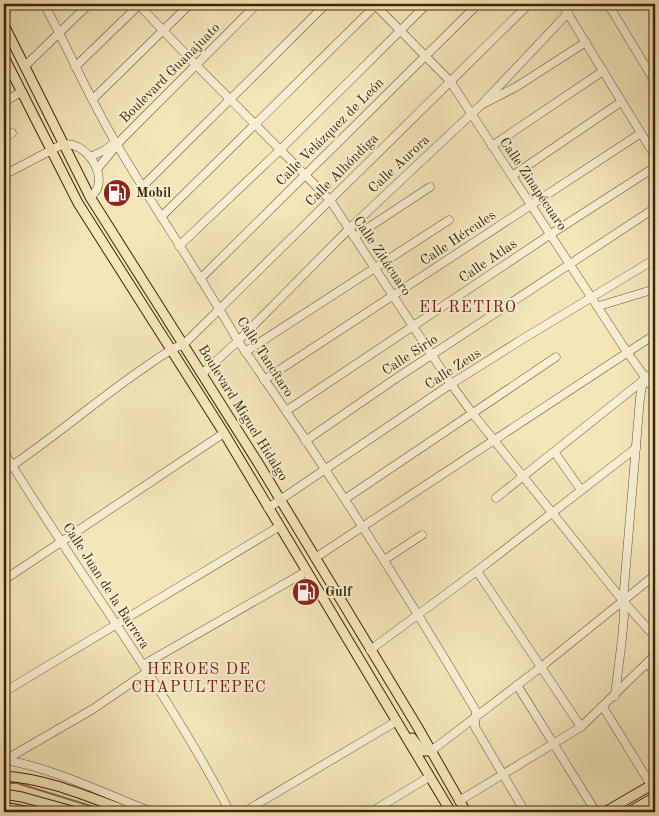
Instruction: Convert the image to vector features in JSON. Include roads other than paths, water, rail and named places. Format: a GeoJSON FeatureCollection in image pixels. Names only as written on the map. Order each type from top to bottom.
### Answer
{"type":"FeatureCollection","features":[{"type":"Feature","properties":{"kind":"main road","name":"Boulevard Miguel Hidalgo"},"geometry":{"type":"LineString","coordinates":[[4,24],[90,197],[281,500],[466,812]]}},
{"type":"Feature","properties":{"kind":"main road","name":"Boulevard Miguel Hidalgo"},"geometry":{"type":"LineString","coordinates":[[4,57],[78,203],[224,433],[351,648],[451,812]]}},
{"type":"Feature","properties":{"kind":"main road"},"geometry":{"type":"LineString","coordinates":[[53,154],[65,168],[80,196],[84,198],[90,197]]}},
{"type":"Feature","properties":{"kind":"main road"},"geometry":{"type":"LineString","coordinates":[[399,724],[422,751],[430,751]]}},
{"type":"Feature","properties":{"kind":"main road"},"geometry":{"type":"LineString","coordinates":[[4,776],[35,780],[63,787],[130,812]]}},
{"type":"Feature","properties":{"kind":"main road"},"geometry":{"type":"LineString","coordinates":[[605,812],[653,784]]}},
{"type":"Feature","properties":{"kind":"main road"},"geometry":{"type":"LineString","coordinates":[[4,794],[76,812]]}},
{"type":"Feature","properties":{"kind":"main road"},"geometry":{"type":"LineString","coordinates":[[629,812],[655,796]]}},
{"type":"Feature","properties":{"kind":"main road"},"geometry":{"type":"LineString","coordinates":[[4,807],[28,812]]}},
{"type":"Feature","properties":{"kind":"street","name":"Calle Tancítaro"},"geometry":{"type":"LineString","coordinates":[[44,4],[75,67],[142,187],[220,309],[245,352],[364,526],[419,614],[476,711],[476,727],[478,732],[525,812]]}},
{"type":"Feature","properties":{"kind":"street"},"geometry":{"type":"LineString","coordinates":[[25,66],[89,4]]}},
{"type":"Feature","properties":{"kind":"street"},"geometry":{"type":"LineString","coordinates":[[75,67],[139,4]]}},
{"type":"Feature","properties":{"kind":"street","name":"Calle Zitácuaro"},"geometry":{"type":"LineString","coordinates":[[139,4],[195,64],[330,200],[451,384],[473,414],[623,602],[655,638]]}},
{"type":"Feature","properties":{"kind":"street"},"geometry":{"type":"LineString","coordinates":[[93,99],[190,4]]}},
{"type":"Feature","properties":{"kind":"street","name":"Boulevard Guanajuato"},"geometry":{"type":"LineString","coordinates":[[97,169],[118,142],[257,4]]}},
{"type":"Feature","properties":{"kind":"street"},"geometry":{"type":"LineString","coordinates":[[142,187],[229,98],[326,4]]}},
{"type":"Feature","properties":{"kind":"street"},"geometry":{"type":"LineString","coordinates":[[161,217],[375,4]]}},
{"type":"Feature","properties":{"kind":"street","name":"Calle Zinapécuaro"},"geometry":{"type":"LineString","coordinates":[[375,4],[450,81],[599,306],[627,352],[655,391]]}},
{"type":"Feature","properties":{"kind":"street"},"geometry":{"type":"LineString","coordinates":[[179,246],[427,4]]}},
{"type":"Feature","properties":{"kind":"street","name":"Calle Velázquez de León"},"geometry":{"type":"LineString","coordinates":[[200,279],[478,4]]}},
{"type":"Feature","properties":{"kind":"street","name":"Calle Alhóndiga"},"geometry":{"type":"LineString","coordinates":[[4,471],[126,381],[171,350],[184,344],[529,4]]}},
{"type":"Feature","properties":{"kind":"street"},"geometry":{"type":"LineString","coordinates":[[562,4],[655,156]]}},
{"type":"Feature","properties":{"kind":"street"},"geometry":{"type":"LineString","coordinates":[[608,4],[655,82]]}},
{"type":"Feature","properties":{"kind":"street"},"geometry":{"type":"LineString","coordinates":[[652,4],[655,8]]}},
{"type":"Feature","properties":{"kind":"street","name":"Calle Aurora"},"geometry":{"type":"LineString","coordinates":[[202,374],[238,341],[349,229],[481,105],[568,13]]}},
{"type":"Feature","properties":{"kind":"street"},"geometry":{"type":"LineString","coordinates":[[481,105],[516,87],[586,42]]}},
{"type":"Feature","properties":{"kind":"street"},"geometry":{"type":"LineString","coordinates":[[492,146],[603,71]]}},
{"type":"Feature","properties":{"kind":"street"},"geometry":{"type":"LineString","coordinates":[[4,102],[21,92]]}},
{"type":"Feature","properties":{"kind":"street"},"geometry":{"type":"LineString","coordinates":[[512,176],[621,102]]}},
{"type":"Feature","properties":{"kind":"street"},"geometry":{"type":"LineString","coordinates":[[4,138],[12,133]]}},
{"type":"Feature","properties":{"kind":"street","name":"Calle Hércules"},"geometry":{"type":"LineString","coordinates":[[264,380],[641,133]]}},
{"type":"Feature","properties":{"kind":"street","name":"Boulevard Guanajuato"},"geometry":{"type":"LineString","coordinates":[[90,157],[118,142]]}},
{"type":"Feature","properties":{"kind":"street"},"geometry":{"type":"LineString","coordinates":[[4,175],[53,154],[64,144],[80,148],[90,157],[97,169],[97,186],[95,193],[90,197]]}},
{"type":"Feature","properties":{"kind":"street","name":"Calle Atlas"},"geometry":{"type":"LineString","coordinates":[[286,411],[655,167]]}},
{"type":"Feature","properties":{"kind":"street"},"geometry":{"type":"LineString","coordinates":[[354,237],[430,187]]}},
{"type":"Feature","properties":{"kind":"street","name":"Calle Sirio"},"geometry":{"type":"LineString","coordinates":[[305,441],[655,208]]}},
{"type":"Feature","properties":{"kind":"street"},"geometry":{"type":"LineString","coordinates":[[245,352],[374,266],[449,220]]}},
{"type":"Feature","properties":{"kind":"street","name":"Calle Zeus"},"geometry":{"type":"LineString","coordinates":[[268,508],[451,384],[655,259]]}},
{"type":"Feature","properties":{"kind":"street"},"geometry":{"type":"LineString","coordinates":[[599,306],[655,289]]}},
{"type":"Feature","properties":{"kind":"street"},"geometry":{"type":"LineString","coordinates":[[315,558],[654,335]]}},
{"type":"Feature","properties":{"kind":"street"},"geometry":{"type":"LineString","coordinates":[[345,499],[556,357]]}},
{"type":"Feature","properties":{"kind":"street"},"geometry":{"type":"LineString","coordinates":[[496,498],[655,372]]}},
{"type":"Feature","properties":{"kind":"street"},"geometry":{"type":"LineString","coordinates":[[614,696],[623,623],[623,602],[640,398],[642,386],[647,378]]}},
{"type":"Feature","properties":{"kind":"street"},"geometry":{"type":"LineString","coordinates":[[4,580],[224,433]]}},
{"type":"Feature","properties":{"kind":"street"},"geometry":{"type":"LineString","coordinates":[[370,650],[477,571],[550,512],[636,448]]}},
{"type":"Feature","properties":{"kind":"street","name":"Calle Juan de la Barrera"},"geometry":{"type":"LineString","coordinates":[[4,452],[115,626],[148,672],[230,812]]}},
{"type":"Feature","properties":{"kind":"street"},"geometry":{"type":"LineString","coordinates":[[555,453],[582,490]]}},
{"type":"Feature","properties":{"kind":"street"},"geometry":{"type":"LineString","coordinates":[[4,692],[280,526]]}},
{"type":"Feature","properties":{"kind":"street"},"geometry":{"type":"LineString","coordinates":[[384,560],[422,535]]}},
{"type":"Feature","properties":{"kind":"street"},"geometry":{"type":"LineString","coordinates":[[143,665],[307,571]]}},
{"type":"Feature","properties":{"kind":"street"},"geometry":{"type":"LineString","coordinates":[[477,571],[581,727]]}},
{"type":"Feature","properties":{"kind":"street"},"geometry":{"type":"LineString","coordinates":[[430,751],[541,667],[655,575]]}},
{"type":"Feature","properties":{"kind":"street"},"geometry":{"type":"LineString","coordinates":[[459,801],[581,727],[655,655]]}},
{"type":"Feature","properties":{"kind":"street"},"geometry":{"type":"LineString","coordinates":[[648,663],[655,675]]}},
{"type":"Feature","properties":{"kind":"street"},"geometry":{"type":"LineString","coordinates":[[4,760],[92,708],[148,672]]}},
{"type":"Feature","properties":{"kind":"street"},"geometry":{"type":"LineString","coordinates":[[517,685],[596,812]]}},
{"type":"Feature","properties":{"kind":"street"},"geometry":{"type":"LineString","coordinates":[[603,707],[653,784]]}},
{"type":"Feature","properties":{"kind":"street"},"geometry":{"type":"LineString","coordinates":[[244,812],[399,724]]}},
{"type":"Feature","properties":{"kind":"street"},"geometry":{"type":"LineString","coordinates":[[4,760],[43,770],[152,812]]}},
{"type":"Feature","properties":{"kind":"street"},"geometry":{"type":"LineString","coordinates":[[371,812],[429,777]]}},
{"type":"Feature","properties":{"kind":"waterway"},"geometry":{"type":"LineString","coordinates":[[4,783],[17,783],[110,812]]}},
{"type":"Feature","properties":{"kind":"place","name":"Mobil"},"geometry":{"type":"Point","coordinates":[117,193]}},
{"type":"Feature","properties":{"kind":"place","name":"Gulf"},"geometry":{"type":"Point","coordinates":[306,592]}},
{"type":"Feature","properties":{"kind":"district","name":"EL RETIRO"},"geometry":{"type":"Point","coordinates":[468,308]}},
{"type":"Feature","properties":{"kind":"district","name":"HEROES DE CHAPULTEPEC"},"geometry":{"type":"Point","coordinates":[199,679]}}]}
